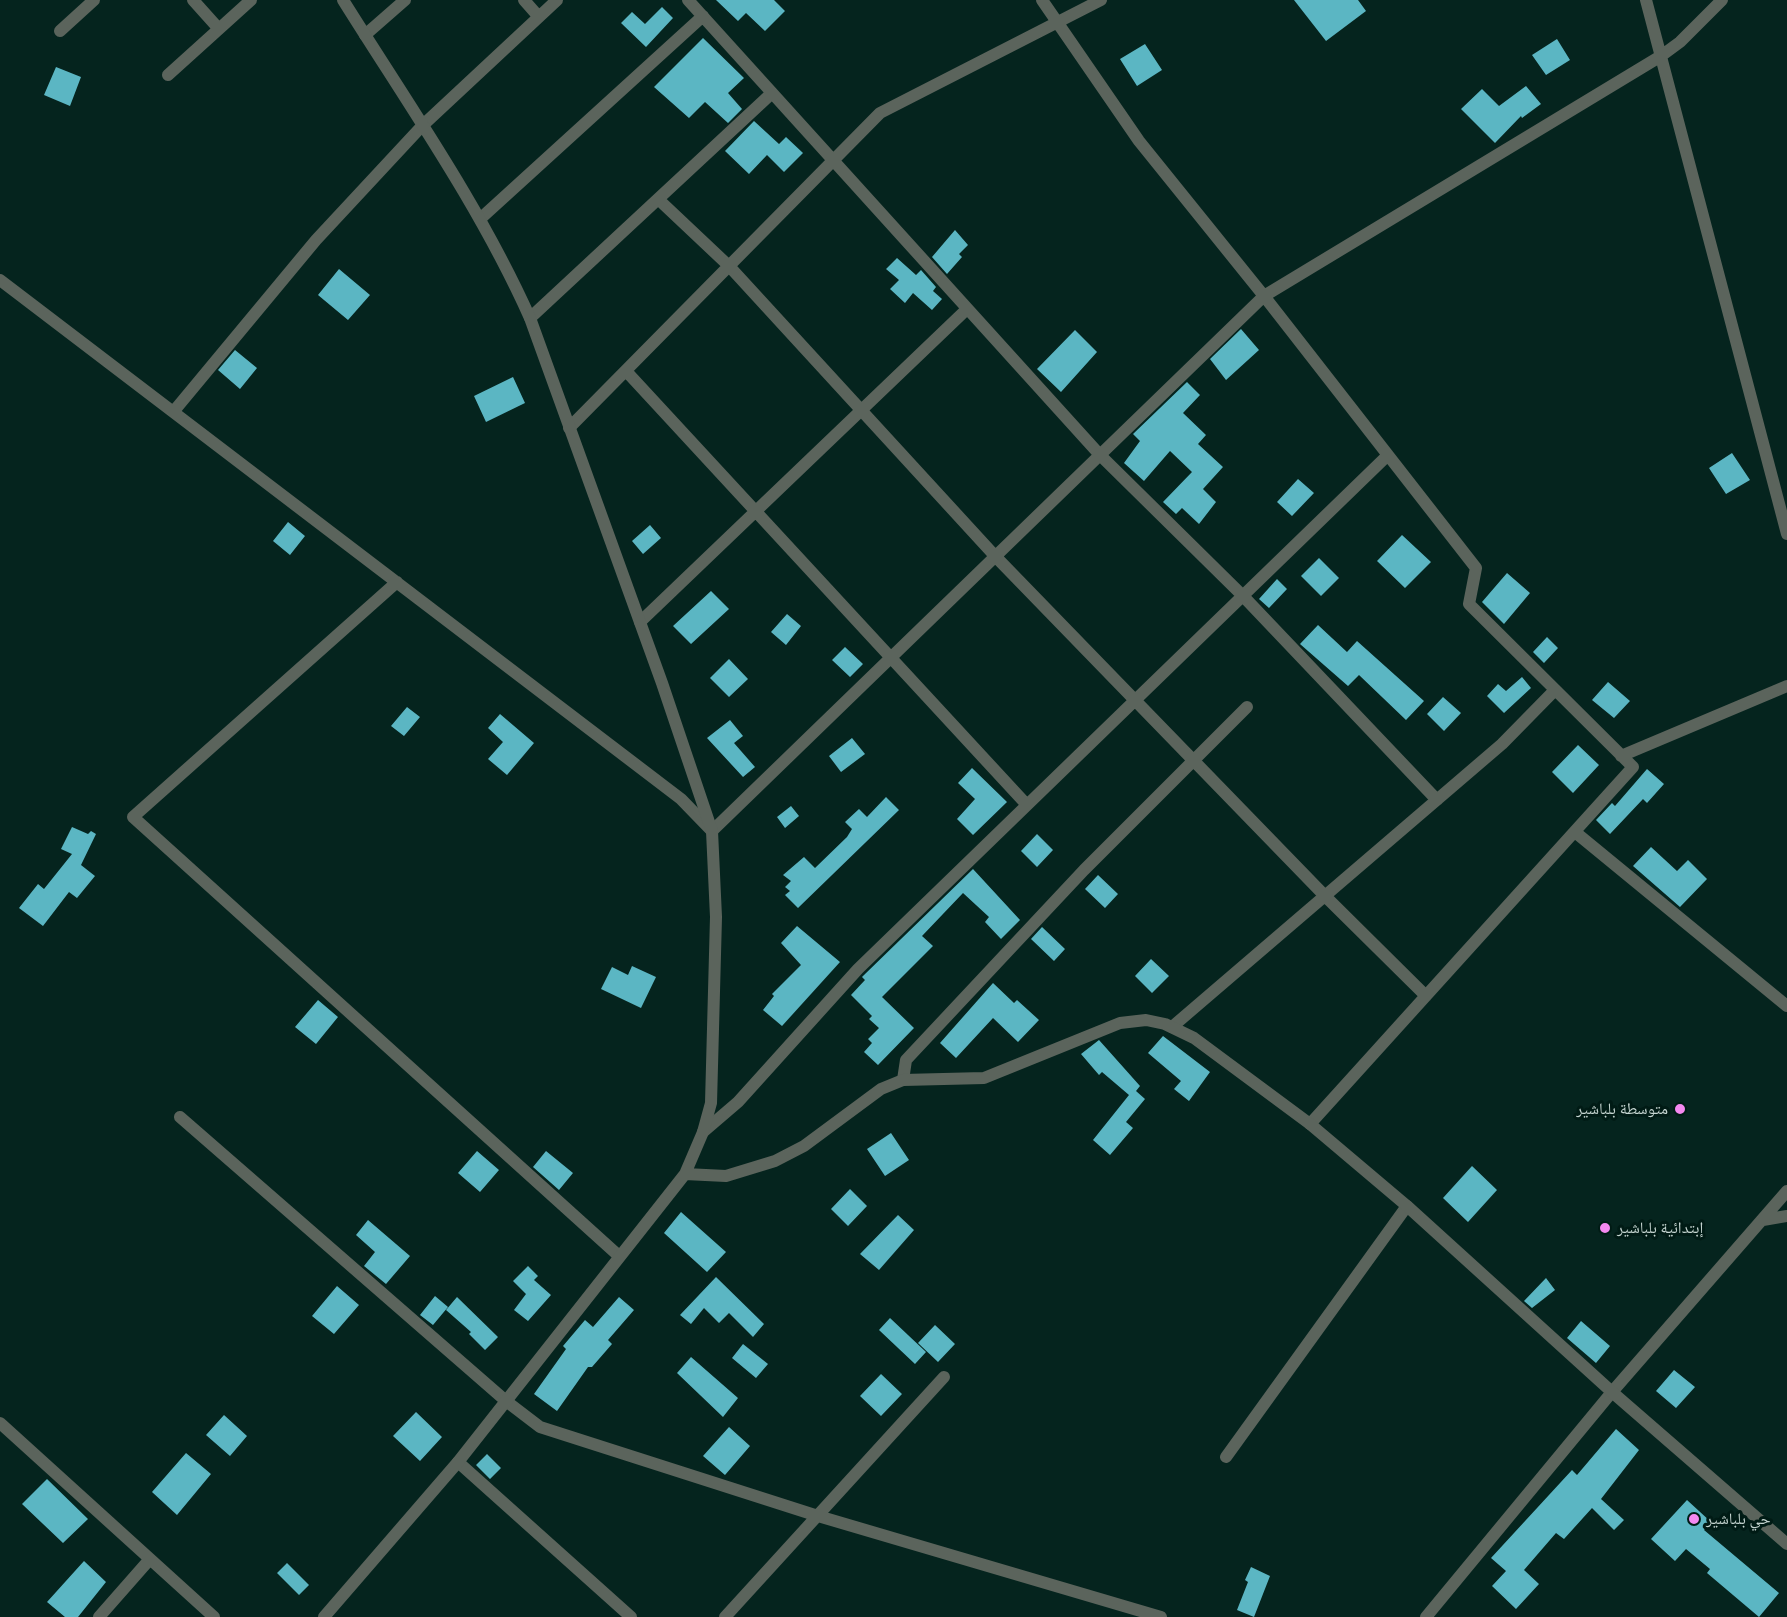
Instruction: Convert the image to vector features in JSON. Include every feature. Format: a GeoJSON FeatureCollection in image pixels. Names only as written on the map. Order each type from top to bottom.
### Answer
{"type":"FeatureCollection","features":[{"type":"Feature","properties":{"kind":"street"},"geometry":{"type":"LineString","coordinates":[[60,31],[94,0]]}},
{"type":"Feature","properties":{"kind":"street"},"geometry":{"type":"LineString","coordinates":[[193,0],[219,29]]}},
{"type":"Feature","properties":{"kind":"street"},"geometry":{"type":"LineString","coordinates":[[168,75],[251,0]]}},
{"type":"Feature","properties":{"kind":"street"},"geometry":{"type":"LineString","coordinates":[[324,1617],[458,1462],[685,1174],[703,1132],[711,1102],[716,917],[712,831],[640,622],[530,318],[506,265],[480,219],[343,0]]}},
{"type":"Feature","properties":{"kind":"street"},"geometry":{"type":"LineString","coordinates":[[365,35],[405,0]]}},
{"type":"Feature","properties":{"kind":"street"},"geometry":{"type":"LineString","coordinates":[[524,0],[539,17]]}},
{"type":"Feature","properties":{"kind":"street"},"geometry":{"type":"LineString","coordinates":[[174,411],[316,240],[422,126],[557,0]]}},
{"type":"Feature","properties":{"kind":"street"},"geometry":{"type":"LineString","coordinates":[[688,0],[1100,455],[1243,596],[1437,800]]}},
{"type":"Feature","properties":{"kind":"street"},"geometry":{"type":"LineString","coordinates":[[1042,0],[1139,141],[1264,296],[1476,568],[1469,604],[1633,767],[1310,1124]]}},
{"type":"Feature","properties":{"kind":"street"},"geometry":{"type":"LineString","coordinates":[[569,428],[880,113],[1101,0]]}},
{"type":"Feature","properties":{"kind":"street"},"geometry":{"type":"LineString","coordinates":[[1646,0],[1787,534]]}},
{"type":"Feature","properties":{"kind":"street"},"geometry":{"type":"LineString","coordinates":[[712,831],[1264,296],[1661,56],[1680,42],[1722,0]]}},
{"type":"Feature","properties":{"kind":"street"},"geometry":{"type":"LineString","coordinates":[[480,219],[703,16]]}},
{"type":"Feature","properties":{"kind":"street"},"geometry":{"type":"LineString","coordinates":[[530,318],[772,93]]}},
{"type":"Feature","properties":{"kind":"street"},"geometry":{"type":"LineString","coordinates":[[658,199],[729,267],[995,556],[1325,896],[1426,996]]}},
{"type":"Feature","properties":{"kind":"street"},"geometry":{"type":"LineString","coordinates":[[0,280],[681,799],[712,831]]}},
{"type":"Feature","properties":{"kind":"street"},"geometry":{"type":"LineString","coordinates":[[640,622],[967,309]]}},
{"type":"Feature","properties":{"kind":"street"},"geometry":{"type":"LineString","coordinates":[[626,371],[1027,805]]}},
{"type":"Feature","properties":{"kind":"street"},"geometry":{"type":"LineString","coordinates":[[703,1132],[738,1102],[858,969],[1389,455]]}},
{"type":"Feature","properties":{"kind":"street"},"geometry":{"type":"LineString","coordinates":[[397,582],[133,817],[619,1256]]}},
{"type":"Feature","properties":{"kind":"street"},"geometry":{"type":"LineString","coordinates":[[1621,756],[1787,686]]}},
{"type":"Feature","properties":{"kind":"street"},"geometry":{"type":"LineString","coordinates":[[1172,1028],[1502,744],[1554,691]]}},
{"type":"Feature","properties":{"kind":"street"},"geometry":{"type":"LineString","coordinates":[[903,1080],[906,1060],[1084,870],[1247,707]]}},
{"type":"Feature","properties":{"kind":"street"},"geometry":{"type":"LineString","coordinates":[[1575,832],[1787,1006]]}},
{"type":"Feature","properties":{"kind":"street"},"geometry":{"type":"LineString","coordinates":[[685,1174],[726,1176],[776,1161],[804,1146],[882,1089],[903,1080],[984,1078],[1120,1023],[1146,1020],[1172,1028],[1194,1038],[1310,1124],[1407,1206],[1612,1392],[1787,1544]]}},
{"type":"Feature","properties":{"kind":"street"},"geometry":{"type":"LineString","coordinates":[[180,1117],[507,1401],[540,1427],[818,1516],[1161,1617]]}},
{"type":"Feature","properties":{"kind":"street"},"geometry":{"type":"LineString","coordinates":[[1426,1617],[1612,1392],[1787,1191]]}},
{"type":"Feature","properties":{"kind":"street"},"geometry":{"type":"LineString","coordinates":[[1226,1457],[1407,1206]]}},
{"type":"Feature","properties":{"kind":"street"},"geometry":{"type":"LineString","coordinates":[[1763,1220],[1787,1216]]}},
{"type":"Feature","properties":{"kind":"street"},"geometry":{"type":"LineString","coordinates":[[725,1617],[944,1377]]}},
{"type":"Feature","properties":{"kind":"street"},"geometry":{"type":"LineString","coordinates":[[0,1423],[214,1617]]}},
{"type":"Feature","properties":{"kind":"street"},"geometry":{"type":"LineString","coordinates":[[458,1462],[631,1617]]}},
{"type":"Feature","properties":{"kind":"street"},"geometry":{"type":"LineString","coordinates":[[99,1617],[150,1560]]}},
{"type":"Feature","properties":{"kind":"building"},"geometry":{"type":"Polygon","coordinates":[[[716,0],[774,0],[785,11],[765,31],[746,13],[738,21],[716,0]]]}},
{"type":"Feature","properties":{"kind":"building"},"geometry":{"type":"Polygon","coordinates":[[[1294,0],[1358,0],[1366,11],[1326,41],[1294,0]]]}},
{"type":"Feature","properties":{"kind":"building"},"geometry":{"type":"Polygon","coordinates":[[[662,7],[673,18],[646,47],[621,23],[632,12],[645,24],[662,7]]]}},
{"type":"Feature","properties":{"kind":"building"},"geometry":{"type":"Polygon","coordinates":[[[703,38],[744,78],[728,93],[742,109],[728,123],[705,102],[689,118],[654,87],[703,38]]]}},
{"type":"Feature","properties":{"kind":"building"},"geometry":{"type":"Polygon","coordinates":[[[1557,39],[1570,60],[1546,75],[1532,55],[1557,39]]]}},
{"type":"Feature","properties":{"kind":"building"},"geometry":{"type":"Polygon","coordinates":[[[1145,44],[1162,70],[1137,86],[1120,59],[1145,44]]]}},
{"type":"Feature","properties":{"kind":"building"},"geometry":{"type":"Polygon","coordinates":[[[56,67],[81,77],[70,106],[44,95],[56,67]]]}},
{"type":"Feature","properties":{"kind":"building"},"geometry":{"type":"Polygon","coordinates":[[[1526,86],[1541,104],[1522,118],[1521,116],[1495,143],[1461,109],[1482,89],[1499,106],[1526,86]]]}},
{"type":"Feature","properties":{"kind":"building"},"geometry":{"type":"Polygon","coordinates":[[[754,121],[779,144],[786,137],[803,153],[784,172],[767,155],[749,174],[725,151],[754,121]]]}},
{"type":"Feature","properties":{"kind":"building"},"geometry":{"type":"Polygon","coordinates":[[[955,230],[968,245],[959,254],[962,257],[947,274],[932,257],[955,230]]]}},
{"type":"Feature","properties":{"kind":"building"},"geometry":{"type":"Polygon","coordinates":[[[897,258],[916,275],[921,270],[936,287],[933,291],[942,299],[932,310],[913,293],[905,303],[890,289],[899,280],[886,269],[897,258]]]}},
{"type":"Feature","properties":{"kind":"building"},"geometry":{"type":"Polygon","coordinates":[[[339,269],[370,295],[348,320],[318,295],[339,269]]]}},
{"type":"Feature","properties":{"kind":"building"},"geometry":{"type":"Polygon","coordinates":[[[1241,329],[1259,350],[1226,380],[1210,359],[1241,329]]]}},
{"type":"Feature","properties":{"kind":"building"},"geometry":{"type":"Polygon","coordinates":[[[1075,330],[1097,352],[1061,392],[1037,369],[1075,330]]]}},
{"type":"Feature","properties":{"kind":"building"},"geometry":{"type":"Polygon","coordinates":[[[235,350],[257,368],[240,389],[218,370],[235,350]]]}},
{"type":"Feature","properties":{"kind":"building"},"geometry":{"type":"Polygon","coordinates":[[[513,377],[525,403],[486,422],[474,396],[513,377]]]}},
{"type":"Feature","properties":{"kind":"building"},"geometry":{"type":"Polygon","coordinates":[[[1187,382],[1200,395],[1183,413],[1206,435],[1198,444],[1223,467],[1203,489],[1216,502],[1199,524],[1182,508],[1176,514],[1163,502],[1192,472],[1170,451],[1144,481],[1124,463],[1140,441],[1133,434],[1187,382]]]}},
{"type":"Feature","properties":{"kind":"building"},"geometry":{"type":"Polygon","coordinates":[[[1732,453],[1750,480],[1726,494],[1709,468],[1732,453]]]}},
{"type":"Feature","properties":{"kind":"building"},"geometry":{"type":"Polygon","coordinates":[[[1298,479],[1314,493],[1292,516],[1277,502],[1298,479]]]}},
{"type":"Feature","properties":{"kind":"building"},"geometry":{"type":"Polygon","coordinates":[[[288,522],[305,536],[290,555],[273,541],[288,522]]]}},
{"type":"Feature","properties":{"kind":"building"},"geometry":{"type":"Polygon","coordinates":[[[650,525],[661,538],[643,554],[632,541],[650,525]]]}},
{"type":"Feature","properties":{"kind":"building"},"geometry":{"type":"Polygon","coordinates":[[[1402,535],[1431,562],[1405,588],[1377,561],[1402,535]]]}},
{"type":"Feature","properties":{"kind":"building"},"geometry":{"type":"Polygon","coordinates":[[[1319,558],[1339,578],[1321,596],[1301,576],[1319,558]]]}},
{"type":"Feature","properties":{"kind":"building"},"geometry":{"type":"Polygon","coordinates":[[[1507,573],[1530,593],[1504,624],[1482,602],[1507,573]]]}},
{"type":"Feature","properties":{"kind":"building"},"geometry":{"type":"Polygon","coordinates":[[[1277,579],[1287,589],[1269,608],[1259,599],[1277,579]]]}},
{"type":"Feature","properties":{"kind":"building"},"geometry":{"type":"Polygon","coordinates":[[[711,591],[729,609],[691,644],[673,626],[711,591]]]}},
{"type":"Feature","properties":{"kind":"building"},"geometry":{"type":"Polygon","coordinates":[[[787,614],[801,626],[786,645],[771,632],[787,614]]]}},
{"type":"Feature","properties":{"kind":"building"},"geometry":{"type":"Polygon","coordinates":[[[1318,625],[1347,652],[1357,641],[1424,701],[1406,720],[1359,675],[1348,686],[1300,644],[1318,625]]]}},
{"type":"Feature","properties":{"kind":"building"},"geometry":{"type":"Polygon","coordinates":[[[1547,637],[1558,648],[1544,663],[1533,652],[1547,637]]]}},
{"type":"Feature","properties":{"kind":"building"},"geometry":{"type":"Polygon","coordinates":[[[845,647],[863,664],[850,677],[832,660],[845,647]]]}},
{"type":"Feature","properties":{"kind":"building"},"geometry":{"type":"Polygon","coordinates":[[[729,659],[748,679],[729,697],[710,678],[729,659]]]}},
{"type":"Feature","properties":{"kind":"building"},"geometry":{"type":"Polygon","coordinates":[[[1522,677],[1531,688],[1504,713],[1487,696],[1498,684],[1506,691],[1522,677]]]}},
{"type":"Feature","properties":{"kind":"building"},"geometry":{"type":"Polygon","coordinates":[[[1608,682],[1630,701],[1614,718],[1592,700],[1608,682]]]}},
{"type":"Feature","properties":{"kind":"building"},"geometry":{"type":"Polygon","coordinates":[[[1443,697],[1461,713],[1444,731],[1427,714],[1443,697]]]}},
{"type":"Feature","properties":{"kind":"building"},"geometry":{"type":"Polygon","coordinates":[[[407,707],[420,717],[404,736],[391,726],[407,707]]]}},
{"type":"Feature","properties":{"kind":"building"},"geometry":{"type":"Polygon","coordinates":[[[500,714],[534,743],[507,775],[488,759],[503,742],[488,728],[500,714]]]}},
{"type":"Feature","properties":{"kind":"building"},"geometry":{"type":"Polygon","coordinates":[[[730,720],[743,736],[734,743],[755,767],[743,777],[707,738],[730,720]]]}},
{"type":"Feature","properties":{"kind":"building"},"geometry":{"type":"Polygon","coordinates":[[[852,738],[865,754],[841,772],[829,756],[852,738]]]}},
{"type":"Feature","properties":{"kind":"building"},"geometry":{"type":"Polygon","coordinates":[[[1578,745],[1599,765],[1573,793],[1552,772],[1578,745]]]}},
{"type":"Feature","properties":{"kind":"building"},"geometry":{"type":"Polygon","coordinates":[[[972,768],[1007,802],[973,835],[957,819],[975,799],[958,783],[972,768]]]}},
{"type":"Feature","properties":{"kind":"building"},"geometry":{"type":"Polygon","coordinates":[[[1647,769],[1664,784],[1647,803],[1643,799],[1610,834],[1596,820],[1612,803],[1615,806],[1647,769]]]}},
{"type":"Feature","properties":{"kind":"building"},"geometry":{"type":"Polygon","coordinates":[[[886,797],[899,810],[798,908],[785,895],[790,891],[785,887],[791,881],[783,875],[804,857],[815,868],[847,837],[852,829],[845,822],[859,809],[867,817],[886,797]]]}},
{"type":"Feature","properties":{"kind":"building"},"geometry":{"type":"Polygon","coordinates":[[[791,806],[799,816],[785,828],[777,817],[791,806]]]}},
{"type":"Feature","properties":{"kind":"building"},"geometry":{"type":"Polygon","coordinates":[[[72,827],[88,834],[91,831],[96,834],[81,865],[95,876],[77,898],[69,892],[43,926],[19,908],[38,884],[44,889],[72,854],[61,849],[72,827]]]}},
{"type":"Feature","properties":{"kind":"building"},"geometry":{"type":"Polygon","coordinates":[[[1037,834],[1053,850],[1037,867],[1021,851],[1037,834]]]}},
{"type":"Feature","properties":{"kind":"building"},"geometry":{"type":"Polygon","coordinates":[[[1651,847],[1677,871],[1688,860],[1707,879],[1680,907],[1633,866],[1651,847]]]}},
{"type":"Feature","properties":{"kind":"building"},"geometry":{"type":"Polygon","coordinates":[[[973,869],[1020,920],[1001,939],[985,922],[989,917],[963,893],[922,936],[933,946],[882,997],[914,1028],[878,1065],[864,1052],[872,1043],[868,1039],[879,1028],[869,1019],[872,1016],[851,995],[865,980],[862,977],[973,869]]]}},
{"type":"Feature","properties":{"kind":"building"},"geometry":{"type":"Polygon","coordinates":[[[1098,875],[1118,894],[1105,908],[1085,889],[1098,875]]]}},
{"type":"Feature","properties":{"kind":"building"},"geometry":{"type":"Polygon","coordinates":[[[797,926],[840,962],[782,1026],[763,1010],[774,996],[772,994],[801,965],[781,943],[797,926]]]}},
{"type":"Feature","properties":{"kind":"building"},"geometry":{"type":"Polygon","coordinates":[[[1042,927],[1065,949],[1054,961],[1031,939],[1042,927]]]}},
{"type":"Feature","properties":{"kind":"building"},"geometry":{"type":"Polygon","coordinates":[[[1151,959],[1169,976],[1152,993],[1135,976],[1151,959]]]}},
{"type":"Feature","properties":{"kind":"building"},"geometry":{"type":"Polygon","coordinates":[[[632,966],[656,977],[641,1008],[601,989],[612,967],[628,975],[632,966]]]}},
{"type":"Feature","properties":{"kind":"building"},"geometry":{"type":"Polygon","coordinates":[[[993,983],[1014,1003],[1017,1000],[1039,1020],[1018,1042],[993,1018],[956,1058],[940,1043],[993,983]]]}},
{"type":"Feature","properties":{"kind":"building"},"geometry":{"type":"Polygon","coordinates":[[[318,1000],[338,1017],[316,1044],[295,1027],[318,1000]]]}},
{"type":"Feature","properties":{"kind":"building"},"geometry":{"type":"Polygon","coordinates":[[[1163,1036],[1210,1072],[1189,1101],[1174,1089],[1181,1081],[1148,1053],[1163,1036]]]}},
{"type":"Feature","properties":{"kind":"building"},"geometry":{"type":"Polygon","coordinates":[[[1099,1040],[1140,1086],[1136,1091],[1145,1099],[1126,1122],[1133,1128],[1110,1155],[1093,1140],[1129,1095],[1102,1072],[1099,1075],[1081,1054],[1099,1040]]]}},
{"type":"Feature","properties":{"kind":"building"},"geometry":{"type":"Polygon","coordinates":[[[891,1133],[909,1160],[885,1176],[867,1149],[891,1133]]]}},
{"type":"Feature","properties":{"kind":"building"},"geometry":{"type":"Polygon","coordinates":[[[477,1151],[499,1170],[480,1192],[458,1173],[477,1151]]]}},
{"type":"Feature","properties":{"kind":"building"},"geometry":{"type":"Polygon","coordinates":[[[546,1151],[573,1173],[559,1190],[533,1167],[546,1151]]]}},
{"type":"Feature","properties":{"kind":"building"},"geometry":{"type":"Polygon","coordinates":[[[1472,1166],[1497,1190],[1468,1222],[1443,1198],[1472,1166]]]}},
{"type":"Feature","properties":{"kind":"building"},"geometry":{"type":"Polygon","coordinates":[[[850,1189],[867,1206],[848,1226],[831,1209],[850,1189]]]}},
{"type":"Feature","properties":{"kind":"building"},"geometry":{"type":"Polygon","coordinates":[[[681,1212],[726,1252],[707,1272],[664,1233],[681,1212]]]}},
{"type":"Feature","properties":{"kind":"building"},"geometry":{"type":"Polygon","coordinates":[[[898,1215],[914,1230],[879,1270],[860,1254],[898,1215]]]}},
{"type":"Feature","properties":{"kind":"building"},"geometry":{"type":"Polygon","coordinates":[[[368,1220],[410,1256],[386,1284],[364,1266],[375,1252],[356,1235],[368,1220]]]}},
{"type":"Feature","properties":{"kind":"building"},"geometry":{"type":"Polygon","coordinates":[[[528,1266],[538,1276],[534,1280],[551,1295],[528,1321],[514,1310],[526,1294],[513,1281],[528,1266]]]}},
{"type":"Feature","properties":{"kind":"building"},"geometry":{"type":"Polygon","coordinates":[[[716,1277],[764,1324],[753,1337],[729,1313],[719,1323],[704,1308],[691,1324],[680,1315],[716,1277]]]}},
{"type":"Feature","properties":{"kind":"building"},"geometry":{"type":"Polygon","coordinates":[[[1546,1278],[1555,1290],[1532,1308],[1524,1301],[1546,1278]]]}},
{"type":"Feature","properties":{"kind":"building"},"geometry":{"type":"Polygon","coordinates":[[[337,1286],[359,1305],[334,1334],[312,1316],[337,1286]]]}},
{"type":"Feature","properties":{"kind":"building"},"geometry":{"type":"Polygon","coordinates":[[[435,1296],[448,1307],[433,1325],[420,1315],[435,1296]]]}},
{"type":"Feature","properties":{"kind":"building"},"geometry":{"type":"Polygon","coordinates":[[[457,1297],[498,1337],[485,1350],[469,1334],[471,1332],[446,1310],[457,1297]]]}},
{"type":"Feature","properties":{"kind":"building"},"geometry":{"type":"Polygon","coordinates":[[[619,1297],[634,1310],[608,1340],[612,1344],[592,1367],[588,1367],[557,1411],[534,1394],[566,1349],[563,1346],[585,1320],[593,1327],[619,1297]]]}},
{"type":"Feature","properties":{"kind":"building"},"geometry":{"type":"Polygon","coordinates":[[[890,1318],[926,1352],[915,1364],[879,1330],[890,1318]]]}},
{"type":"Feature","properties":{"kind":"building"},"geometry":{"type":"Polygon","coordinates":[[[1581,1321],[1610,1346],[1596,1363],[1567,1338],[1581,1321]]]}},
{"type":"Feature","properties":{"kind":"building"},"geometry":{"type":"Polygon","coordinates":[[[935,1325],[955,1344],[938,1362],[918,1343],[935,1325]]]}},
{"type":"Feature","properties":{"kind":"building"},"geometry":{"type":"Polygon","coordinates":[[[743,1344],[768,1364],[756,1378],[732,1358],[743,1344]]]}},
{"type":"Feature","properties":{"kind":"building"},"geometry":{"type":"Polygon","coordinates":[[[691,1357],[738,1398],[723,1417],[677,1373],[691,1357]]]}},
{"type":"Feature","properties":{"kind":"building"},"geometry":{"type":"Polygon","coordinates":[[[1674,1370],[1695,1387],[1676,1408],[1656,1391],[1674,1370]]]}},
{"type":"Feature","properties":{"kind":"building"},"geometry":{"type":"Polygon","coordinates":[[[881,1374],[902,1394],[881,1416],[860,1396],[881,1374]]]}},
{"type":"Feature","properties":{"kind":"building"},"geometry":{"type":"Polygon","coordinates":[[[416,1412],[442,1437],[420,1461],[393,1436],[416,1412]]]}},
{"type":"Feature","properties":{"kind":"building"},"geometry":{"type":"Polygon","coordinates":[[[224,1415],[247,1436],[230,1456],[206,1435],[224,1415]]]}},
{"type":"Feature","properties":{"kind":"building"},"geometry":{"type":"Polygon","coordinates":[[[729,1427],[750,1446],[725,1475],[703,1456],[729,1427]]]}},
{"type":"Feature","properties":{"kind":"building"},"geometry":{"type":"Polygon","coordinates":[[[1616,1429],[1639,1450],[1601,1499],[1624,1520],[1614,1530],[1592,1508],[1564,1539],[1556,1533],[1524,1570],[1539,1584],[1516,1609],[1492,1586],[1506,1571],[1491,1558],[1572,1470],[1577,1475],[1616,1429]]]}},
{"type":"Feature","properties":{"kind":"building"},"geometry":{"type":"Polygon","coordinates":[[[186,1453],[211,1474],[177,1515],[152,1492],[186,1453]]]}},
{"type":"Feature","properties":{"kind":"building"},"geometry":{"type":"Polygon","coordinates":[[[487,1454],[501,1468],[490,1479],[476,1465],[487,1454]]]}},
{"type":"Feature","properties":{"kind":"building"},"geometry":{"type":"Polygon","coordinates":[[[47,1479],[88,1519],[63,1543],[22,1504],[47,1479]]]}},
{"type":"Feature","properties":{"kind":"building"},"geometry":{"type":"Polygon","coordinates":[[[1687,1500],[1711,1522],[1704,1530],[1779,1593],[1759,1617],[1707,1573],[1710,1569],[1686,1549],[1675,1561],[1651,1539],[1687,1500]]]}},
{"type":"Feature","properties":{"kind":"building"},"geometry":{"type":"Polygon","coordinates":[[[84,1561],[106,1582],[78,1617],[65,1617],[47,1602],[84,1561]]]}},
{"type":"Feature","properties":{"kind":"building"},"geometry":{"type":"Polygon","coordinates":[[[287,1563],[309,1585],[299,1595],[277,1573],[287,1563]]]}},
{"type":"Feature","properties":{"kind":"building"},"geometry":{"type":"Polygon","coordinates":[[[1251,1567],[1270,1576],[1254,1617],[1237,1610],[1251,1567]]]}},
{"type":"Feature","properties":{"kind":"place","name":"متوسطة بلباشير"},"geometry":{"type":"Point","coordinates":[1680,1109]}},
{"type":"Feature","properties":{"kind":"place","name":"إبتدائية بلباشير"},"geometry":{"type":"Point","coordinates":[1605,1228]}},
{"type":"Feature","properties":{"kind":"place","name":"حي بلباشير"},"geometry":{"type":"Point","coordinates":[1694,1519]}}]}
